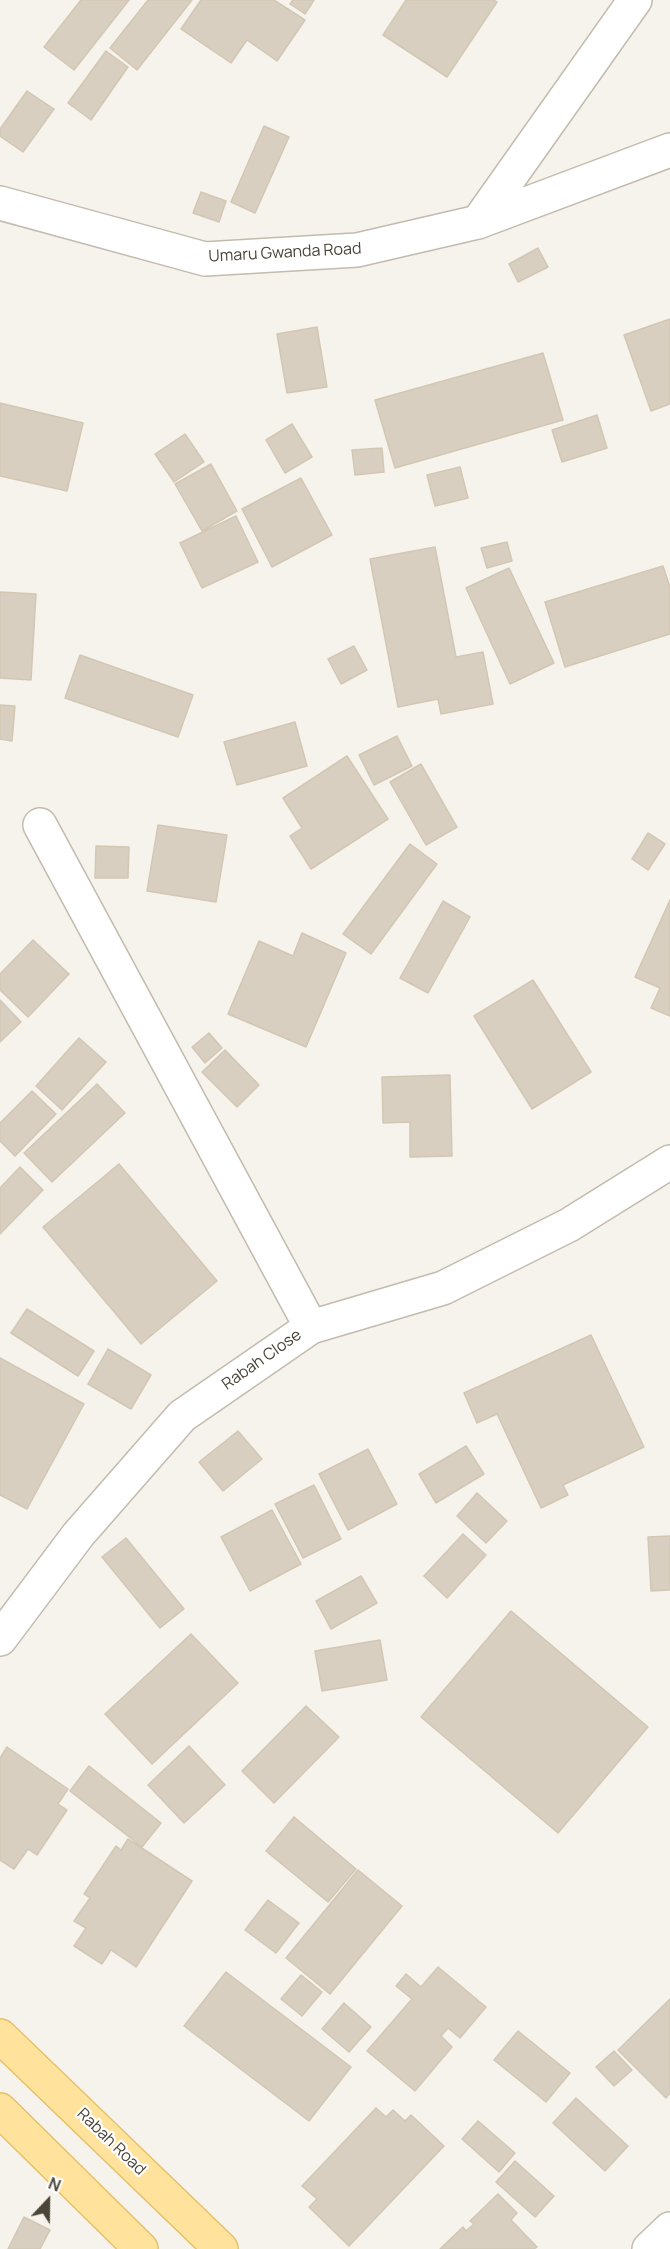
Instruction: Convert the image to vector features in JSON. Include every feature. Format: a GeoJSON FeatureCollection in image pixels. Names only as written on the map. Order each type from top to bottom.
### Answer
{"type":"FeatureCollection","features":[{"type":"Feature","properties":{"kind":"main road","name":"Rabah Road"},"geometry":{"type":"LineString","coordinates":[[0,2036],[221,2249]]}},
{"type":"Feature","properties":{"kind":"main road"},"geometry":{"type":"LineString","coordinates":[[0,2110],[141,2249]]}},
{"type":"Feature","properties":{"kind":"street"},"geometry":{"type":"LineString","coordinates":[[478,222],[635,0]]}},
{"type":"Feature","properties":{"kind":"street","name":"Umaru Gwanda Road"},"geometry":{"type":"LineString","coordinates":[[0,203],[205,259],[357,250],[478,222],[670,150]]}},
{"type":"Feature","properties":{"kind":"street"},"geometry":{"type":"LineString","coordinates":[[40,825],[311,1327]]}},
{"type":"Feature","properties":{"kind":"street","name":"Rabah Close"},"geometry":{"type":"LineString","coordinates":[[0,1639],[78,1535],[182,1416],[311,1327],[443,1288],[569,1225],[670,1162]]}},
{"type":"Feature","properties":{"kind":"street"},"geometry":{"type":"LineString","coordinates":[[650,2249],[670,2229]]}},
{"type":"Feature","properties":{"kind":"building"},"geometry":{"type":"Polygon","coordinates":[[[81,0],[129,0],[74,70],[44,47],[81,0]]]}},
{"type":"Feature","properties":{"kind":"building"},"geometry":{"type":"Polygon","coordinates":[[[148,0],[192,0],[137,70],[110,48],[148,0]]]}},
{"type":"Feature","properties":{"kind":"building"},"geometry":{"type":"Polygon","coordinates":[[[201,0],[274,0],[305,20],[277,61],[247,40],[231,63],[181,29],[201,0]]]}},
{"type":"Feature","properties":{"kind":"building"},"geometry":{"type":"Polygon","coordinates":[[[293,0],[314,0],[305,14],[290,4],[293,0]]]}},
{"type":"Feature","properties":{"kind":"building"},"geometry":{"type":"Polygon","coordinates":[[[406,0],[493,0],[497,2],[447,77],[383,35],[406,0]]]}},
{"type":"Feature","properties":{"kind":"building"},"geometry":{"type":"Polygon","coordinates":[[[106,51],[128,67],[91,120],[68,103],[106,51]]]}},
{"type":"Feature","properties":{"kind":"building"},"geometry":{"type":"Polygon","coordinates":[[[27,91],[54,109],[23,152],[0,136],[0,129],[27,91]]]}},
{"type":"Feature","properties":{"kind":"building"},"geometry":{"type":"Polygon","coordinates":[[[264,126],[289,137],[255,213],[231,202],[264,126]]]}},
{"type":"Feature","properties":{"kind":"building"},"geometry":{"type":"Polygon","coordinates":[[[201,192],[226,201],[219,222],[193,213],[201,192]]]}},
{"type":"Feature","properties":{"kind":"building"},"geometry":{"type":"Polygon","coordinates":[[[538,248],[548,267],[518,282],[509,264],[538,248]]]}},
{"type":"Feature","properties":{"kind":"building"},"geometry":{"type":"Polygon","coordinates":[[[670,319],[670,404],[651,411],[624,335],[670,319]]]}},
{"type":"Feature","properties":{"kind":"building"},"geometry":{"type":"Polygon","coordinates":[[[317,327],[327,387],[287,393],[277,334],[317,327]]]}},
{"type":"Feature","properties":{"kind":"building"},"geometry":{"type":"Polygon","coordinates":[[[543,353],[563,420],[395,468],[375,400],[543,353]]]}},
{"type":"Feature","properties":{"kind":"building"},"geometry":{"type":"Polygon","coordinates":[[[0,403],[83,423],[67,491],[0,476],[0,403]]]}},
{"type":"Feature","properties":{"kind":"building"},"geometry":{"type":"Polygon","coordinates":[[[597,415],[607,448],[562,462],[552,430],[597,415]]]}},
{"type":"Feature","properties":{"kind":"building"},"geometry":{"type":"Polygon","coordinates":[[[292,424],[312,457],[285,473],[266,440],[292,424]]]}},
{"type":"Feature","properties":{"kind":"building"},"geometry":{"type":"Polygon","coordinates":[[[185,434],[204,462],[174,482],[155,454],[185,434]]]}},
{"type":"Feature","properties":{"kind":"building"},"geometry":{"type":"Polygon","coordinates":[[[382,448],[384,472],[355,475],[352,450],[382,448]]]}},
{"type":"Feature","properties":{"kind":"building"},"geometry":{"type":"Polygon","coordinates":[[[211,464],[237,511],[202,531],[175,484],[211,464]]]}},
{"type":"Feature","properties":{"kind":"building"},"geometry":{"type":"Polygon","coordinates":[[[460,467],[468,498],[435,506],[427,475],[460,467]]]}},
{"type":"Feature","properties":{"kind":"building"},"geometry":{"type":"Polygon","coordinates":[[[301,478],[332,535],[272,567],[242,509],[301,478]]]}},
{"type":"Feature","properties":{"kind":"building"},"geometry":{"type":"Polygon","coordinates":[[[236,516],[258,562],[202,588],[180,543],[236,516]]]}},
{"type":"Feature","properties":{"kind":"building"},"geometry":{"type":"Polygon","coordinates":[[[507,542],[512,561],[487,568],[481,548],[507,542]]]}},
{"type":"Feature","properties":{"kind":"building"},"geometry":{"type":"Polygon","coordinates":[[[435,547],[456,657],[483,652],[493,704],[441,714],[438,699],[398,707],[370,559],[435,547]]]}},
{"type":"Feature","properties":{"kind":"building"},"geometry":{"type":"Polygon","coordinates":[[[663,566],[670,587],[670,634],[565,667],[545,602],[663,566]]]}},
{"type":"Feature","properties":{"kind":"building"},"geometry":{"type":"Polygon","coordinates":[[[509,568],[554,663],[510,684],[466,588],[509,568]]]}},
{"type":"Feature","properties":{"kind":"building"},"geometry":{"type":"Polygon","coordinates":[[[0,592],[36,594],[31,680],[0,678],[0,592]]]}},
{"type":"Feature","properties":{"kind":"building"},"geometry":{"type":"Polygon","coordinates":[[[354,646],[367,670],[341,684],[328,659],[354,646]]]}},
{"type":"Feature","properties":{"kind":"building"},"geometry":{"type":"Polygon","coordinates":[[[80,655],[193,695],[178,737],[65,698],[80,655]]]}},
{"type":"Feature","properties":{"kind":"building"},"geometry":{"type":"Polygon","coordinates":[[[0,705],[15,706],[12,741],[0,739],[0,705]]]}},
{"type":"Feature","properties":{"kind":"building"},"geometry":{"type":"Polygon","coordinates":[[[295,722],[307,766],[237,785],[224,742],[295,722]]]}},
{"type":"Feature","properties":{"kind":"building"},"geometry":{"type":"Polygon","coordinates":[[[397,736],[412,766],[374,785],[359,755],[397,736]]]}},
{"type":"Feature","properties":{"kind":"building"},"geometry":{"type":"Polygon","coordinates":[[[347,756],[388,819],[311,869],[290,836],[302,828],[283,798],[347,756]]]}},
{"type":"Feature","properties":{"kind":"building"},"geometry":{"type":"Polygon","coordinates":[[[421,764],[457,827],[426,845],[390,782],[421,764]]]}},
{"type":"Feature","properties":{"kind":"building"},"geometry":{"type":"Polygon","coordinates":[[[158,825],[227,835],[216,902],[147,891],[158,825]]]}},
{"type":"Feature","properties":{"kind":"building"},"geometry":{"type":"Polygon","coordinates":[[[648,833],[665,844],[648,870],[632,859],[648,833]]]}},
{"type":"Feature","properties":{"kind":"building"},"geometry":{"type":"Polygon","coordinates":[[[410,844],[437,864],[371,954],[343,934],[410,844]]]}},
{"type":"Feature","properties":{"kind":"building"},"geometry":{"type":"Polygon","coordinates":[[[96,846],[129,847],[128,878],[95,878],[96,846]]]}},
{"type":"Feature","properties":{"kind":"building"},"geometry":{"type":"Polygon","coordinates":[[[670,900],[670,1016],[651,1008],[660,988],[635,977],[670,900]]]}},
{"type":"Feature","properties":{"kind":"building"},"geometry":{"type":"Polygon","coordinates":[[[443,901],[470,917],[428,993],[400,978],[443,901]]]}},
{"type":"Feature","properties":{"kind":"building"},"geometry":{"type":"Polygon","coordinates":[[[302,933],[346,953],[306,1047],[228,1014],[259,941],[293,956],[302,933]]]}},
{"type":"Feature","properties":{"kind":"building"},"geometry":{"type":"Polygon","coordinates":[[[33,940],[69,974],[28,1017],[0,990],[0,974],[33,940]]]}},
{"type":"Feature","properties":{"kind":"building"},"geometry":{"type":"Polygon","coordinates":[[[533,980],[591,1072],[532,1109],[474,1016],[533,980]]]}},
{"type":"Feature","properties":{"kind":"building"},"geometry":{"type":"Polygon","coordinates":[[[0,1000],[21,1022],[0,1042],[0,1000]]]}},
{"type":"Feature","properties":{"kind":"building"},"geometry":{"type":"Polygon","coordinates":[[[209,1033],[222,1048],[205,1063],[192,1047],[209,1033]]]}},
{"type":"Feature","properties":{"kind":"building"},"geometry":{"type":"Polygon","coordinates":[[[79,1038],[106,1062],[62,1110],[36,1086],[79,1038]]]}},
{"type":"Feature","properties":{"kind":"building"},"geometry":{"type":"Polygon","coordinates":[[[225,1050],[259,1085],[237,1107],[202,1072],[225,1050]]]}},
{"type":"Feature","properties":{"kind":"building"},"geometry":{"type":"Polygon","coordinates":[[[450,1075],[452,1156],[410,1157],[410,1122],[383,1123],[382,1077],[450,1075]]]}},
{"type":"Feature","properties":{"kind":"building"},"geometry":{"type":"Polygon","coordinates":[[[97,1084],[125,1113],[52,1182],[24,1153],[97,1084]]]}},
{"type":"Feature","properties":{"kind":"building"},"geometry":{"type":"Polygon","coordinates":[[[32,1091],[56,1114],[15,1156],[0,1141],[0,1123],[32,1091]]]}},
{"type":"Feature","properties":{"kind":"building"},"geometry":{"type":"Polygon","coordinates":[[[119,1164],[217,1281],[141,1344],[43,1227],[119,1164]]]}},
{"type":"Feature","properties":{"kind":"building"},"geometry":{"type":"Polygon","coordinates":[[[20,1167],[43,1190],[0,1234],[0,1188],[20,1167]]]}},
{"type":"Feature","properties":{"kind":"building"},"geometry":{"type":"Polygon","coordinates":[[[27,1309],[94,1351],[78,1376],[11,1333],[27,1309]]]}},
{"type":"Feature","properties":{"kind":"building"},"geometry":{"type":"Polygon","coordinates":[[[591,1335],[644,1447],[563,1485],[568,1495],[541,1508],[497,1414],[477,1423],[464,1393],[591,1335]]]}},
{"type":"Feature","properties":{"kind":"building"},"geometry":{"type":"Polygon","coordinates":[[[108,1349],[151,1375],[131,1409],[88,1384],[108,1349]]]}},
{"type":"Feature","properties":{"kind":"building"},"geometry":{"type":"Polygon","coordinates":[[[0,1358],[84,1404],[27,1509],[0,1495],[0,1358]]]}},
{"type":"Feature","properties":{"kind":"building"},"geometry":{"type":"Polygon","coordinates":[[[238,1431],[262,1459],[223,1491],[199,1462],[238,1431]]]}},
{"type":"Feature","properties":{"kind":"building"},"geometry":{"type":"Polygon","coordinates":[[[466,1446],[484,1474],[436,1503],[419,1474],[466,1446]]]}},
{"type":"Feature","properties":{"kind":"building"},"geometry":{"type":"Polygon","coordinates":[[[368,1449],[397,1504],[348,1530],[319,1474],[368,1449]]]}},
{"type":"Feature","properties":{"kind":"building"},"geometry":{"type":"Polygon","coordinates":[[[314,1485],[341,1539],[303,1558],[275,1504],[314,1485]]]}},
{"type":"Feature","properties":{"kind":"building"},"geometry":{"type":"Polygon","coordinates":[[[477,1493],[507,1521],[486,1543],[457,1516],[477,1493]]]}},
{"type":"Feature","properties":{"kind":"building"},"geometry":{"type":"Polygon","coordinates":[[[272,1510],[301,1564],[250,1591],[221,1537],[272,1510]]]}},
{"type":"Feature","properties":{"kind":"building"},"geometry":{"type":"Polygon","coordinates":[[[463,1534],[486,1555],[447,1598],[424,1576],[463,1534]]]}},
{"type":"Feature","properties":{"kind":"building"},"geometry":{"type":"Polygon","coordinates":[[[670,1536],[670,1590],[651,1591],[648,1537],[670,1536]]]}},
{"type":"Feature","properties":{"kind":"building"},"geometry":{"type":"Polygon","coordinates":[[[126,1538],[184,1609],[160,1628],[102,1557],[126,1538]]]}},
{"type":"Feature","properties":{"kind":"building"},"geometry":{"type":"Polygon","coordinates":[[[361,1576],[377,1603],[331,1629],[316,1601],[361,1576]]]}},
{"type":"Feature","properties":{"kind":"building"},"geometry":{"type":"Polygon","coordinates":[[[511,1611],[648,1727],[558,1833],[421,1717],[511,1611]]]}},
{"type":"Feature","properties":{"kind":"building"},"geometry":{"type":"Polygon","coordinates":[[[191,1634],[238,1683],[152,1764],[105,1714],[191,1634]]]}},
{"type":"Feature","properties":{"kind":"building"},"geometry":{"type":"Polygon","coordinates":[[[380,1640],[387,1680],[322,1691],[315,1651],[380,1640]]]}},
{"type":"Feature","properties":{"kind":"building"},"geometry":{"type":"Polygon","coordinates":[[[306,1706],[339,1737],[274,1803],[242,1771],[306,1706]]]}},
{"type":"Feature","properties":{"kind":"building"},"geometry":{"type":"Polygon","coordinates":[[[189,1746],[225,1785],[184,1823],[148,1785],[189,1746]]]}},
{"type":"Feature","properties":{"kind":"building"},"geometry":{"type":"Polygon","coordinates":[[[7,1747],[68,1789],[58,1804],[67,1810],[37,1855],[28,1849],[14,1869],[0,1860],[0,1758],[7,1747]]]}},
{"type":"Feature","properties":{"kind":"building"},"geometry":{"type":"Polygon","coordinates":[[[89,1766],[161,1823],[142,1847],[70,1791],[89,1766]]]}},
{"type":"Feature","properties":{"kind":"building"},"geometry":{"type":"Polygon","coordinates":[[[294,1817],[356,1869],[328,1902],[266,1851],[294,1817]]]}},
{"type":"Feature","properties":{"kind":"building"},"geometry":{"type":"Polygon","coordinates":[[[128,1839],[192,1881],[136,1967],[111,1950],[102,1964],[74,1946],[86,1928],[74,1921],[90,1898],[84,1894],[116,1846],[121,1850],[128,1839]]]}},
{"type":"Feature","properties":{"kind":"building"},"geometry":{"type":"Polygon","coordinates":[[[358,1870],[402,1906],[330,1994],[286,1958],[358,1870]]]}},
{"type":"Feature","properties":{"kind":"building"},"geometry":{"type":"Polygon","coordinates":[[[268,1900],[299,1923],[276,1953],[245,1930],[268,1900]]]}},
{"type":"Feature","properties":{"kind":"building"},"geometry":{"type":"Polygon","coordinates":[[[438,1967],[486,2007],[460,2038],[448,2028],[441,2036],[452,2047],[415,2091],[367,2051],[412,1999],[396,1986],[406,1974],[421,1987],[438,1967]]]}},
{"type":"Feature","properties":{"kind":"building"},"geometry":{"type":"Polygon","coordinates":[[[226,1972],[351,2067],[309,2121],[184,2026],[226,1972]]]}},
{"type":"Feature","properties":{"kind":"building"},"geometry":{"type":"Polygon","coordinates":[[[301,1975],[322,1992],[302,2016],[281,1999],[301,1975]]]}},
{"type":"Feature","properties":{"kind":"building"},"geometry":{"type":"Polygon","coordinates":[[[670,1999],[670,2093],[666,2098],[618,2050],[670,1999]]]}},
{"type":"Feature","properties":{"kind":"building"},"geometry":{"type":"Polygon","coordinates":[[[344,2003],[371,2027],[349,2052],[322,2029],[344,2003]]]}},
{"type":"Feature","properties":{"kind":"building"},"geometry":{"type":"Polygon","coordinates":[[[518,2031],[570,2073],[546,2102],[494,2060],[518,2031]]]}},
{"type":"Feature","properties":{"kind":"building"},"geometry":{"type":"Polygon","coordinates":[[[614,2051],[632,2070],[614,2086],[596,2067],[614,2051]]]}},
{"type":"Feature","properties":{"kind":"building"},"geometry":{"type":"Polygon","coordinates":[[[576,2098],[628,2146],[605,2171],[553,2123],[576,2098]]]}},
{"type":"Feature","properties":{"kind":"building"},"geometry":{"type":"Polygon","coordinates":[[[376,2108],[386,2117],[393,2110],[405,2121],[411,2115],[444,2146],[349,2246],[309,2207],[317,2199],[302,2186],[376,2108]]]}},
{"type":"Feature","properties":{"kind":"building"},"geometry":{"type":"Polygon","coordinates":[[[478,2121],[515,2153],[499,2172],[462,2139],[478,2121]]]}},
{"type":"Feature","properties":{"kind":"building"},"geometry":{"type":"Polygon","coordinates":[[[515,2161],[554,2196],[535,2217],[496,2182],[515,2161]]]}},
{"type":"Feature","properties":{"kind":"building"},"geometry":{"type":"Polygon","coordinates":[[[498,2194],[517,2213],[511,2220],[537,2247],[534,2249],[440,2249],[463,2227],[466,2231],[474,2224],[470,2221],[498,2194]]]}},
{"type":"Feature","properties":{"kind":"building"},"geometry":{"type":"Polygon","coordinates":[[[24,2217],[50,2230],[40,2249],[8,2249],[24,2217]]]}}]}
